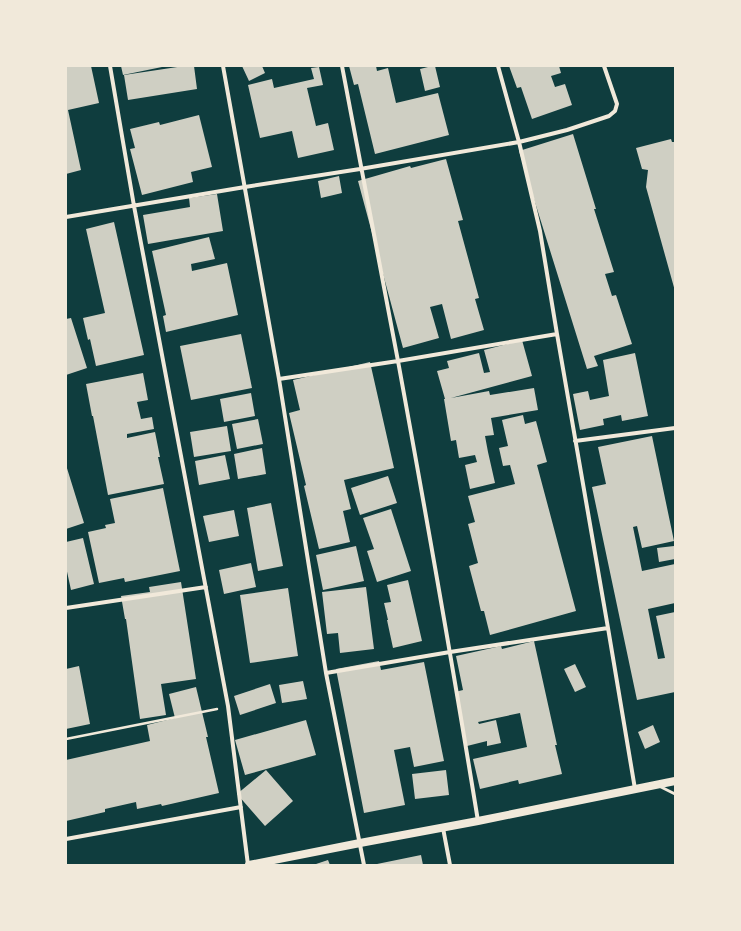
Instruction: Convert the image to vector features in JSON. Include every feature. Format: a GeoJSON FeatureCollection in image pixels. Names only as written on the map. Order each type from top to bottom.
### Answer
{"type":"FeatureCollection","features":[{"type":"Feature","properties":{"kind":"main road"},"geometry":{"type":"LineString","coordinates":[[249,865],[360,842],[443,828],[675,781]]}},
{"type":"Feature","properties":{"kind":"street"},"geometry":{"type":"LineString","coordinates":[[110,66],[134,206],[228,706],[249,865]]}},
{"type":"Feature","properties":{"kind":"street"},"geometry":{"type":"LineString","coordinates":[[223,66],[279,378],[326,673],[364,865]]}},
{"type":"Feature","properties":{"kind":"street"},"geometry":{"type":"LineString","coordinates":[[342,66],[360,169],[398,361],[450,652],[478,821]]}},
{"type":"Feature","properties":{"kind":"street"},"geometry":{"type":"LineString","coordinates":[[498,66],[540,231],[635,789]]}},
{"type":"Feature","properties":{"kind":"street"},"geometry":{"type":"LineString","coordinates":[[66,218],[518,142],[567,130],[609,116],[614,111],[617,104],[604,66]]}},
{"type":"Feature","properties":{"kind":"street"},"geometry":{"type":"LineString","coordinates":[[279,378],[398,361],[557,334]]}},
{"type":"Feature","properties":{"kind":"street"},"geometry":{"type":"LineString","coordinates":[[576,441],[675,428]]}},
{"type":"Feature","properties":{"kind":"street"},"geometry":{"type":"LineString","coordinates":[[66,608],[206,587]]}},
{"type":"Feature","properties":{"kind":"street"},"geometry":{"type":"LineString","coordinates":[[326,673],[608,628]]}},
{"type":"Feature","properties":{"kind":"street"},"geometry":{"type":"LineString","coordinates":[[66,839],[241,807]]}},
{"type":"Feature","properties":{"kind":"street"},"geometry":{"type":"LineString","coordinates":[[443,828],[450,865]]}},
{"type":"Feature","properties":{"kind":"lane"},"geometry":{"type":"LineString","coordinates":[[656,785],[675,794]]}},
{"type":"Feature","properties":{"kind":"path"},"geometry":{"type":"LineString","coordinates":[[66,739],[228,706]]}},
{"type":"Feature","properties":{"kind":"building"},"geometry":{"type":"Polygon","coordinates":[[[66,66],[91,66],[99,103],[68,110],[81,170],[66,174],[66,66]]]}},
{"type":"Feature","properties":{"kind":"building"},"geometry":{"type":"Polygon","coordinates":[[[121,66],[162,66],[162,67],[123,75],[121,66]]]}},
{"type":"Feature","properties":{"kind":"building"},"geometry":{"type":"Polygon","coordinates":[[[184,66],[194,66],[197,89],[128,100],[124,75],[184,66]]]}},
{"type":"Feature","properties":{"kind":"building"},"geometry":{"type":"Polygon","coordinates":[[[242,66],[262,66],[265,73],[249,81],[242,66]]]}},
{"type":"Feature","properties":{"kind":"building"},"geometry":{"type":"Polygon","coordinates":[[[349,66],[376,66],[377,71],[388,68],[396,103],[438,93],[449,135],[375,154],[358,84],[354,85],[349,66]]]}},
{"type":"Feature","properties":{"kind":"building"},"geometry":{"type":"Polygon","coordinates":[[[435,66],[440,87],[425,91],[420,69],[435,66]]]}},
{"type":"Feature","properties":{"kind":"building"},"geometry":{"type":"Polygon","coordinates":[[[509,66],[559,66],[561,73],[551,76],[555,87],[565,84],[572,105],[532,119],[521,87],[517,88],[509,66]]]}},
{"type":"Feature","properties":{"kind":"building"},"geometry":{"type":"Polygon","coordinates":[[[319,67],[323,85],[307,88],[316,126],[328,123],[334,150],[298,158],[292,131],[260,138],[248,85],[272,79],[274,88],[314,79],[311,68],[319,67]]]}},
{"type":"Feature","properties":{"kind":"building"},"geometry":{"type":"Polygon","coordinates":[[[199,115],[212,167],[191,172],[193,182],[142,195],[130,149],[135,148],[130,129],[159,122],[160,125],[199,115]]]}},
{"type":"Feature","properties":{"kind":"building"},"geometry":{"type":"Polygon","coordinates":[[[573,134],[596,209],[594,209],[614,272],[605,274],[612,296],[616,295],[632,344],[594,356],[598,366],[587,369],[519,151],[573,134]]]}},
{"type":"Feature","properties":{"kind":"building"},"geometry":{"type":"Polygon","coordinates":[[[671,139],[672,142],[675,142],[675,291],[646,187],[648,170],[642,169],[636,148],[671,139]]]}},
{"type":"Feature","properties":{"kind":"building"},"geometry":{"type":"Polygon","coordinates":[[[446,159],[463,220],[458,221],[479,298],[475,299],[484,330],[451,339],[442,304],[430,307],[439,338],[403,348],[358,181],[410,166],[411,168],[446,159]]]}},
{"type":"Feature","properties":{"kind":"building"},"geometry":{"type":"Polygon","coordinates":[[[339,176],[342,193],[321,198],[318,181],[339,176]]]}},
{"type":"Feature","properties":{"kind":"building"},"geometry":{"type":"Polygon","coordinates":[[[217,194],[223,231],[148,244],[143,215],[190,207],[189,198],[217,194]]]}},
{"type":"Feature","properties":{"kind":"building"},"geometry":{"type":"Polygon","coordinates":[[[114,222],[144,355],[96,366],[90,339],[88,340],[83,318],[105,313],[86,229],[114,222]]]}},
{"type":"Feature","properties":{"kind":"building"},"geometry":{"type":"Polygon","coordinates":[[[209,237],[215,259],[191,264],[192,271],[227,263],[238,315],[166,332],[163,316],[166,315],[152,251],[209,237]]]}},
{"type":"Feature","properties":{"kind":"building"},"geometry":{"type":"Polygon","coordinates":[[[71,318],[87,368],[66,375],[66,319],[71,318]]]}},
{"type":"Feature","properties":{"kind":"building"},"geometry":{"type":"Polygon","coordinates":[[[241,334],[252,388],[191,400],[180,346],[241,334]]]}},
{"type":"Feature","properties":{"kind":"building"},"geometry":{"type":"Polygon","coordinates":[[[522,340],[532,376],[451,398],[489,391],[490,395],[534,388],[538,410],[491,418],[494,435],[485,436],[495,483],[470,489],[465,465],[477,462],[475,455],[459,458],[456,440],[451,441],[445,399],[437,371],[449,368],[447,361],[479,353],[484,373],[490,372],[484,350],[522,340]]]}},
{"type":"Feature","properties":{"kind":"building"},"geometry":{"type":"Polygon","coordinates":[[[635,353],[648,416],[622,421],[621,415],[603,419],[604,425],[580,430],[573,394],[588,391],[590,400],[609,396],[603,360],[635,353]]]}},
{"type":"Feature","properties":{"kind":"building"},"geometry":{"type":"Polygon","coordinates":[[[370,362],[394,468],[344,480],[351,509],[343,511],[350,542],[319,549],[289,413],[300,410],[293,380],[370,362]]]}},
{"type":"Feature","properties":{"kind":"building"},"geometry":{"type":"Polygon","coordinates":[[[143,373],[148,400],[137,402],[141,419],[152,417],[154,429],[127,434],[127,438],[155,432],[160,457],[158,457],[164,484],[108,495],[86,384],[143,373]]]}},
{"type":"Feature","properties":{"kind":"building"},"geometry":{"type":"Polygon","coordinates":[[[251,393],[255,416],[224,422],[220,399],[251,393]]]}},
{"type":"Feature","properties":{"kind":"building"},"geometry":{"type":"Polygon","coordinates":[[[523,415],[525,424],[536,421],[547,462],[537,465],[576,611],[490,635],[484,611],[481,611],[469,566],[478,563],[468,524],[475,522],[468,496],[515,484],[510,465],[503,466],[499,448],[508,446],[502,420],[523,415]]]}},
{"type":"Feature","properties":{"kind":"building"},"geometry":{"type":"Polygon","coordinates":[[[258,419],[263,444],[237,449],[232,424],[258,419]]]}},
{"type":"Feature","properties":{"kind":"building"},"geometry":{"type":"Polygon","coordinates":[[[227,426],[231,451],[194,457],[190,432],[227,426]]]}},
{"type":"Feature","properties":{"kind":"building"},"geometry":{"type":"Polygon","coordinates":[[[652,436],[674,541],[642,548],[637,526],[633,527],[642,571],[675,564],[675,603],[648,609],[658,659],[665,658],[656,616],[675,612],[675,692],[637,700],[592,487],[606,484],[598,447],[652,436]]]}},
{"type":"Feature","properties":{"kind":"building"},"geometry":{"type":"Polygon","coordinates":[[[262,448],[266,474],[238,479],[234,454],[262,448]]]}},
{"type":"Feature","properties":{"kind":"building"},"geometry":{"type":"Polygon","coordinates":[[[225,455],[230,479],[199,485],[195,461],[225,455]]]}},
{"type":"Feature","properties":{"kind":"building"},"geometry":{"type":"Polygon","coordinates":[[[66,465],[84,523],[66,529],[66,465]]]}},
{"type":"Feature","properties":{"kind":"building"},"geometry":{"type":"Polygon","coordinates":[[[388,476],[397,503],[360,515],[351,488],[388,476]]]}},
{"type":"Feature","properties":{"kind":"building"},"geometry":{"type":"Polygon","coordinates":[[[163,488],[180,571],[125,582],[124,578],[99,583],[88,532],[106,528],[105,525],[115,523],[110,499],[163,488]]]}},
{"type":"Feature","properties":{"kind":"building"},"geometry":{"type":"Polygon","coordinates":[[[271,503],[283,566],[258,571],[247,508],[271,503]]]}},
{"type":"Feature","properties":{"kind":"building"},"geometry":{"type":"Polygon","coordinates":[[[391,509],[411,571],[377,582],[367,551],[374,549],[363,518],[391,509]]]}},
{"type":"Feature","properties":{"kind":"building"},"geometry":{"type":"Polygon","coordinates":[[[234,510],[239,536],[209,542],[203,516],[234,510]]]}},
{"type":"Feature","properties":{"kind":"building"},"geometry":{"type":"Polygon","coordinates":[[[83,538],[94,584],[71,590],[66,567],[66,542],[83,538]]]}},
{"type":"Feature","properties":{"kind":"building"},"geometry":{"type":"Polygon","coordinates":[[[356,546],[364,581],[323,590],[316,555],[356,546]]]}},
{"type":"Feature","properties":{"kind":"building"},"geometry":{"type":"Polygon","coordinates":[[[674,546],[675,559],[659,562],[657,548],[674,546]]]}},
{"type":"Feature","properties":{"kind":"building"},"geometry":{"type":"Polygon","coordinates":[[[251,563],[256,587],[224,594],[219,570],[251,563]]]}},
{"type":"Feature","properties":{"kind":"building"},"geometry":{"type":"Polygon","coordinates":[[[408,580],[422,641],[393,648],[384,603],[391,602],[387,585],[408,580]]]}},
{"type":"Feature","properties":{"kind":"building"},"geometry":{"type":"Polygon","coordinates":[[[181,582],[196,679],[161,684],[166,715],[140,719],[126,619],[121,596],[150,592],[149,587],[181,582]]]}},
{"type":"Feature","properties":{"kind":"building"},"geometry":{"type":"Polygon","coordinates":[[[366,587],[374,649],[340,653],[338,633],[327,634],[322,592],[366,587]]]}},
{"type":"Feature","properties":{"kind":"building"},"geometry":{"type":"Polygon","coordinates":[[[288,588],[298,656],[250,663],[240,595],[288,588]]]}},
{"type":"Feature","properties":{"kind":"building"},"geometry":{"type":"Polygon","coordinates":[[[534,641],[562,774],[519,784],[518,780],[480,789],[473,759],[527,747],[520,713],[478,722],[479,724],[496,720],[501,743],[487,746],[487,741],[467,746],[455,692],[463,690],[456,656],[501,646],[502,649],[534,641]]]}},
{"type":"Feature","properties":{"kind":"building"},"geometry":{"type":"Polygon","coordinates":[[[379,661],[381,670],[424,662],[444,761],[414,767],[410,747],[394,750],[405,805],[364,813],[336,669],[379,661]]]}},
{"type":"Feature","properties":{"kind":"building"},"geometry":{"type":"Polygon","coordinates":[[[575,664],[586,687],[575,692],[564,669],[575,664]]]}},
{"type":"Feature","properties":{"kind":"building"},"geometry":{"type":"Polygon","coordinates":[[[79,666],[90,724],[66,729],[66,669],[79,666]]]}},
{"type":"Feature","properties":{"kind":"building"},"geometry":{"type":"Polygon","coordinates":[[[303,681],[307,699],[282,703],[279,685],[303,681]]]}},
{"type":"Feature","properties":{"kind":"building"},"geometry":{"type":"Polygon","coordinates":[[[270,684],[276,703],[240,715],[234,696],[270,684]]]}},
{"type":"Feature","properties":{"kind":"building"},"geometry":{"type":"Polygon","coordinates":[[[196,687],[219,793],[162,806],[161,804],[137,809],[136,802],[105,809],[105,812],[66,821],[66,760],[150,741],[147,725],[175,718],[169,694],[196,687]]]}},
{"type":"Feature","properties":{"kind":"building"},"geometry":{"type":"Polygon","coordinates":[[[306,720],[316,755],[245,775],[235,740],[306,720]]]}},
{"type":"Feature","properties":{"kind":"building"},"geometry":{"type":"Polygon","coordinates":[[[653,725],[660,742],[645,749],[638,732],[653,725]]]}},
{"type":"Feature","properties":{"kind":"building"},"geometry":{"type":"Polygon","coordinates":[[[266,770],[293,801],[265,826],[237,794],[266,770]]]}},
{"type":"Feature","properties":{"kind":"building"},"geometry":{"type":"Polygon","coordinates":[[[446,770],[449,795],[415,799],[412,774],[446,770]]]}},
{"type":"Feature","properties":{"kind":"building"},"geometry":{"type":"Polygon","coordinates":[[[421,855],[423,865],[377,864],[421,855]]]}},
{"type":"Feature","properties":{"kind":"building"},"geometry":{"type":"Polygon","coordinates":[[[328,860],[330,865],[313,865],[328,860]]]}}]}
